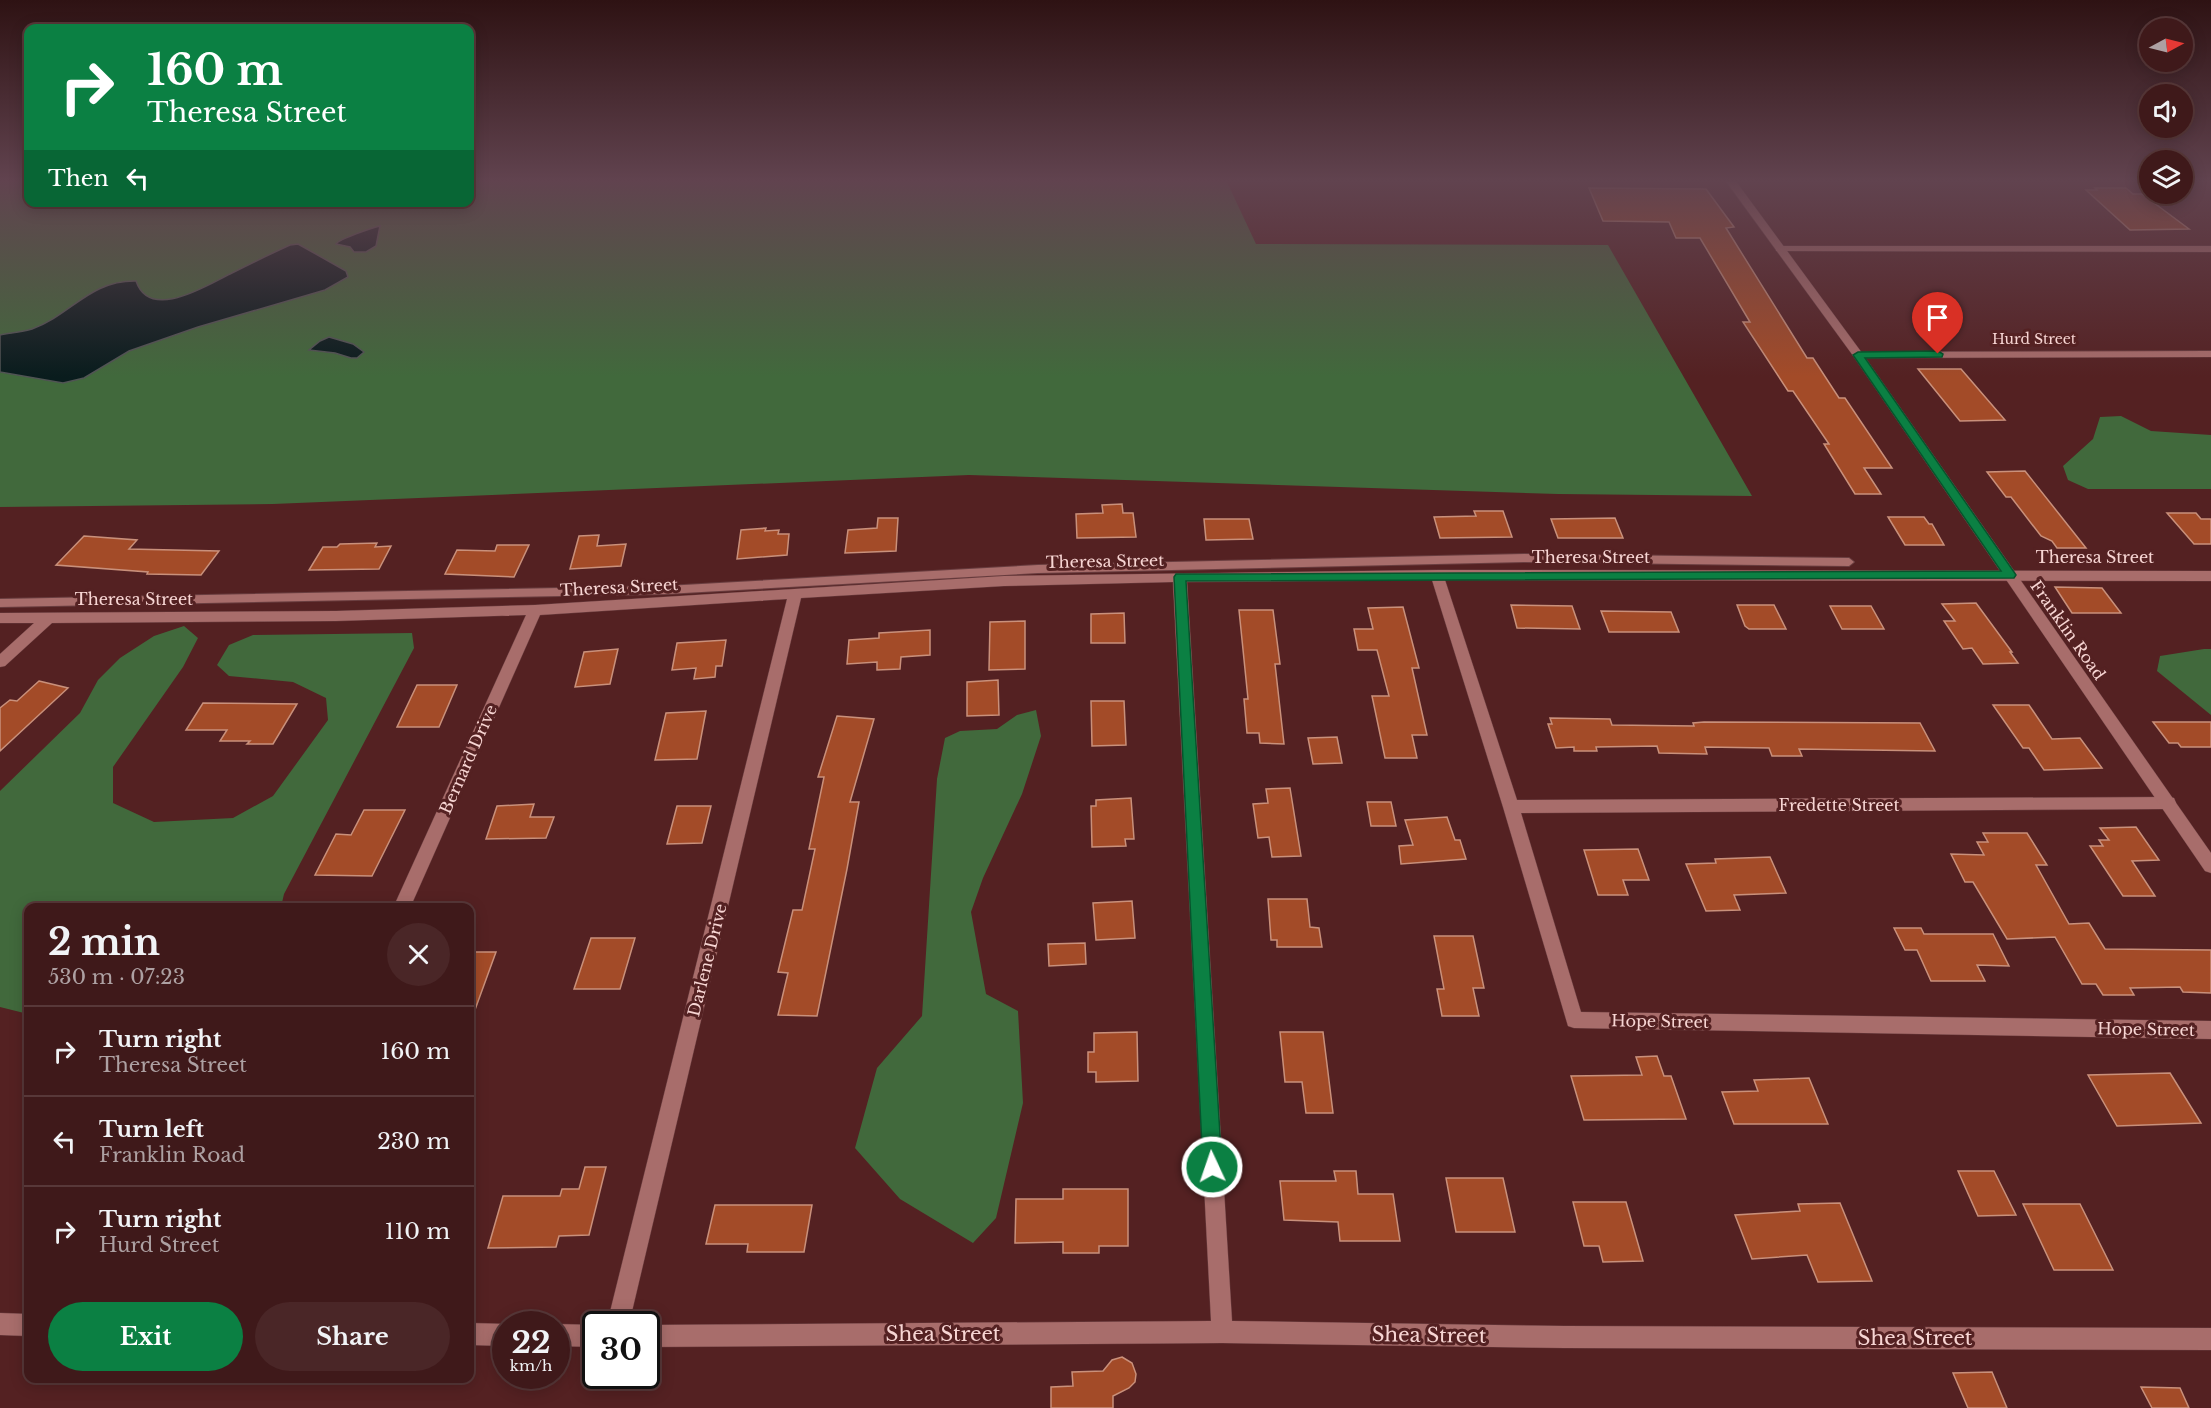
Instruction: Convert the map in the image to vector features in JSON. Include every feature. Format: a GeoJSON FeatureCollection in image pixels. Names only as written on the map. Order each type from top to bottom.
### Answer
{"type":"FeatureCollection","features":[{"type":"Feature","properties":{"kind":"street","name":"Franklin Road"},"geometry":{"type":"LineString","coordinates":[[1778,246],[1858,355],[2211,866]]}},
{"type":"Feature","properties":{"kind":"street"},"geometry":{"type":"LineString","coordinates":[[1780,249],[2211,249]]}},
{"type":"Feature","properties":{"kind":"street","name":"Hurd Street"},"geometry":{"type":"LineString","coordinates":[[1858,355],[2211,354]]}},
{"type":"Feature","properties":{"kind":"street","name":"Hope Street"},"geometry":{"type":"LineString","coordinates":[[1437,575],[1511,807],[1574,1020],[2211,1030]]}},
{"type":"Feature","properties":{"kind":"street","name":"Theresa Street"},"geometry":{"type":"LineString","coordinates":[[0,618],[336,616],[535,610],[1004,581],[1180,577],[2211,576]]}},
{"type":"Feature","properties":{"kind":"street"},"geometry":{"type":"LineString","coordinates":[[1180,577],[1222,1332]]}},
{"type":"Feature","properties":{"kind":"street","name":"Darlene Drive"},"geometry":{"type":"LineString","coordinates":[[621,1311],[795,595]]}},
{"type":"Feature","properties":{"kind":"street","name":"Bernard Drive"},"geometry":{"type":"LineString","coordinates":[[403,903],[535,610]]}},
{"type":"Feature","properties":{"kind":"street"},"geometry":{"type":"LineString","coordinates":[[0,662],[50,617]]}},
{"type":"Feature","properties":{"kind":"street","name":"Fredette Street"},"geometry":{"type":"LineString","coordinates":[[1511,807],[2168,803]]}},
{"type":"Feature","properties":{"kind":"street"},"geometry":{"type":"LineString","coordinates":[[0,1324],[24,1325]]}},
{"type":"Feature","properties":{"kind":"street","name":"Shea Street"},"geometry":{"type":"LineString","coordinates":[[660,1336],[1222,1332],[1564,1337],[2211,1339]]}},
{"type":"Feature","properties":{"kind":"street"},"geometry":{"type":"LineString","coordinates":[[474,1334],[492,1335]]}},
{"type":"Feature","properties":{"kind":"lane"},"geometry":{"type":"LineString","coordinates":[[0,603],[666,590],[1038,569],[1524,558],[1849,562]]}},
{"type":"Feature","properties":{"kind":"green space"},"geometry":{"type":"Polygon","coordinates":[[[0,246],[1608,246],[1752,496],[1558,494],[969,475],[273,504],[0,507],[0,246]]]}},
{"type":"Feature","properties":{"kind":"green space"},"geometry":{"type":"Polygon","coordinates":[[[2121,416],[2151,431],[2211,435],[2211,489],[2088,489],[2068,480],[2063,466],[2093,439],[2100,417],[2121,416]]]}},
{"type":"Feature","properties":{"kind":"green space"},"geometry":{"type":"Polygon","coordinates":[[[184,626],[198,638],[183,667],[113,767],[113,803],[154,822],[233,818],[273,796],[328,720],[326,698],[293,682],[229,676],[217,665],[229,645],[253,635],[412,633],[414,648],[284,894],[282,903],[24,903],[24,1013],[0,1007],[0,791],[80,713],[98,680],[120,658],[154,636],[184,626]]]}},
{"type":"Feature","properties":{"kind":"green space"},"geometry":{"type":"Polygon","coordinates":[[[2211,649],[2211,715],[2157,671],[2160,656],[2211,649]]]}},
{"type":"Feature","properties":{"kind":"green space"},"geometry":{"type":"Polygon","coordinates":[[[1036,710],[1041,736],[1022,794],[983,878],[971,912],[986,994],[1018,1011],[1023,1103],[996,1218],[973,1243],[900,1199],[855,1148],[877,1068],[922,1016],[937,779],[945,738],[960,731],[997,729],[1017,715],[1036,710]]]}},
{"type":"Feature","properties":{"kind":"shaded area"},"geometry":{"type":"Polygon","coordinates":[[[289,246],[301,246],[346,271],[348,277],[325,290],[198,327],[129,351],[84,378],[63,383],[0,372],[0,335],[32,329],[46,323],[81,299],[106,286],[136,281],[143,293],[153,299],[166,300],[208,286],[289,246]]]}},
{"type":"Feature","properties":{"kind":"shaded area"},"geometry":{"type":"Polygon","coordinates":[[[344,246],[376,246],[366,252],[354,252],[350,247],[344,246]]]}},
{"type":"Feature","properties":{"kind":"shaded area"},"geometry":{"type":"Polygon","coordinates":[[[329,337],[353,344],[364,352],[357,358],[351,358],[335,353],[309,350],[329,337]]]}},
{"type":"Feature","properties":{"kind":"building"},"geometry":{"type":"Polygon","coordinates":[[[1705,246],[1737,246],[1807,358],[1813,358],[1839,398],[1845,398],[1892,468],[1864,468],[1881,494],[1855,494],[1824,444],[1829,444],[1793,391],[1788,391],[1743,322],[1750,322],[1705,246]]]}},
{"type":"Feature","properties":{"kind":"building"},"geometry":{"type":"Polygon","coordinates":[[[1918,369],[1961,369],[2005,420],[1960,421],[1918,369]]]}},
{"type":"Feature","properties":{"kind":"building"},"geometry":{"type":"Polygon","coordinates":[[[2025,471],[2086,548],[2057,548],[2052,541],[2041,536],[2011,497],[2006,497],[1987,472],[2025,471]]]}},
{"type":"Feature","properties":{"kind":"building"},"geometry":{"type":"Polygon","coordinates":[[[1122,504],[1123,513],[1133,513],[1136,537],[1077,538],[1076,514],[1103,513],[1102,505],[1122,504]]]}},
{"type":"Feature","properties":{"kind":"building"},"geometry":{"type":"Polygon","coordinates":[[[1474,511],[1503,511],[1512,537],[1440,538],[1434,517],[1476,516],[1474,511]]]}},
{"type":"Feature","properties":{"kind":"building"},"geometry":{"type":"Polygon","coordinates":[[[2167,513],[2196,513],[2201,519],[2211,519],[2211,544],[2194,544],[2167,513]]]}},
{"type":"Feature","properties":{"kind":"building"},"geometry":{"type":"Polygon","coordinates":[[[1888,517],[1924,517],[1929,524],[1932,524],[1944,545],[1905,545],[1888,517]]]}},
{"type":"Feature","properties":{"kind":"building"},"geometry":{"type":"Polygon","coordinates":[[[878,518],[898,518],[896,551],[845,553],[848,530],[877,528],[878,518]]]}},
{"type":"Feature","properties":{"kind":"building"},"geometry":{"type":"Polygon","coordinates":[[[1615,518],[1623,538],[1558,538],[1551,519],[1615,518]]]}},
{"type":"Feature","properties":{"kind":"building"},"geometry":{"type":"Polygon","coordinates":[[[1204,519],[1249,519],[1253,539],[1206,540],[1204,519]]]}},
{"type":"Feature","properties":{"kind":"building"},"geometry":{"type":"Polygon","coordinates":[[[766,528],[765,531],[779,530],[778,534],[789,534],[787,555],[737,559],[741,530],[766,528]]]}},
{"type":"Feature","properties":{"kind":"building"},"geometry":{"type":"Polygon","coordinates":[[[599,535],[597,546],[626,544],[621,566],[570,569],[579,536],[599,535]]]}},
{"type":"Feature","properties":{"kind":"building"},"geometry":{"type":"Polygon","coordinates":[[[84,536],[137,540],[129,549],[219,551],[201,575],[147,574],[148,572],[56,565],[84,536]]]}},
{"type":"Feature","properties":{"kind":"building"},"geometry":{"type":"Polygon","coordinates":[[[377,543],[375,547],[391,546],[379,569],[309,570],[323,547],[377,543]]]}},
{"type":"Feature","properties":{"kind":"building"},"geometry":{"type":"Polygon","coordinates":[[[497,545],[529,545],[514,577],[445,574],[457,550],[495,551],[497,545]]]}},
{"type":"Feature","properties":{"kind":"building"},"geometry":{"type":"Polygon","coordinates":[[[2055,587],[2102,588],[2121,613],[2072,613],[2055,587]]]}},
{"type":"Feature","properties":{"kind":"building"},"geometry":{"type":"Polygon","coordinates":[[[1976,603],[2018,663],[1983,664],[1972,648],[1963,649],[1944,621],[1955,621],[1942,604],[1976,603]]]}},
{"type":"Feature","properties":{"kind":"building"},"geometry":{"type":"Polygon","coordinates":[[[1511,605],[1572,606],[1580,629],[1517,628],[1511,605]]]}},
{"type":"Feature","properties":{"kind":"building"},"geometry":{"type":"Polygon","coordinates":[[[1737,605],[1774,605],[1786,629],[1749,629],[1745,626],[1737,605]]]}},
{"type":"Feature","properties":{"kind":"building"},"geometry":{"type":"Polygon","coordinates":[[[1830,606],[1871,606],[1884,629],[1842,629],[1830,606]]]}},
{"type":"Feature","properties":{"kind":"building"},"geometry":{"type":"Polygon","coordinates":[[[1403,607],[1419,668],[1412,668],[1427,735],[1412,735],[1417,758],[1385,758],[1372,696],[1389,696],[1377,650],[1358,650],[1354,629],[1373,629],[1368,608],[1403,607]]]}},
{"type":"Feature","properties":{"kind":"building"},"geometry":{"type":"Polygon","coordinates":[[[1239,610],[1273,610],[1280,664],[1275,664],[1284,744],[1260,743],[1259,733],[1247,733],[1244,699],[1248,699],[1239,610]]]}},
{"type":"Feature","properties":{"kind":"building"},"geometry":{"type":"Polygon","coordinates":[[[1601,611],[1671,612],[1679,632],[1609,632],[1601,611]]]}},
{"type":"Feature","properties":{"kind":"building"},"geometry":{"type":"Polygon","coordinates":[[[1124,613],[1125,643],[1091,643],[1091,614],[1124,613]]]}},
{"type":"Feature","properties":{"kind":"building"},"geometry":{"type":"Polygon","coordinates":[[[1025,621],[1025,669],[989,670],[990,622],[1025,621]]]}},
{"type":"Feature","properties":{"kind":"building"},"geometry":{"type":"Polygon","coordinates":[[[930,630],[930,655],[901,657],[900,669],[877,670],[877,662],[847,664],[849,640],[879,638],[879,633],[930,630]]]}},
{"type":"Feature","properties":{"kind":"building"},"geometry":{"type":"Polygon","coordinates":[[[726,640],[722,666],[716,666],[715,677],[694,679],[696,668],[672,670],[677,643],[726,640]]]}},
{"type":"Feature","properties":{"kind":"building"},"geometry":{"type":"Polygon","coordinates":[[[618,649],[610,684],[575,687],[584,652],[618,649]]]}},
{"type":"Feature","properties":{"kind":"building"},"geometry":{"type":"Polygon","coordinates":[[[998,680],[999,715],[967,716],[967,682],[998,680]]]}},
{"type":"Feature","properties":{"kind":"building"},"geometry":{"type":"Polygon","coordinates":[[[39,681],[68,688],[0,751],[0,708],[10,700],[17,701],[39,681]]]}},
{"type":"Feature","properties":{"kind":"building"},"geometry":{"type":"Polygon","coordinates":[[[417,685],[457,685],[439,727],[397,727],[417,685]]]}},
{"type":"Feature","properties":{"kind":"building"},"geometry":{"type":"Polygon","coordinates":[[[1091,701],[1124,701],[1126,745],[1092,746],[1091,701]]]}},
{"type":"Feature","properties":{"kind":"building"},"geometry":{"type":"Polygon","coordinates":[[[203,703],[297,704],[273,744],[247,744],[250,741],[220,741],[227,730],[186,730],[203,703]]]}},
{"type":"Feature","properties":{"kind":"building"},"geometry":{"type":"Polygon","coordinates":[[[1993,705],[2029,705],[2052,739],[2080,738],[2102,768],[2044,770],[2029,748],[2023,748],[1993,705]]]}},
{"type":"Feature","properties":{"kind":"building"},"geometry":{"type":"Polygon","coordinates":[[[706,711],[697,759],[655,760],[666,713],[706,711]]]}},
{"type":"Feature","properties":{"kind":"building"},"geometry":{"type":"Polygon","coordinates":[[[837,716],[874,719],[850,802],[859,802],[847,869],[817,1016],[778,1015],[788,973],[778,972],[793,910],[802,910],[815,849],[809,849],[824,777],[818,777],[837,716]]]}},
{"type":"Feature","properties":{"kind":"building"},"geometry":{"type":"Polygon","coordinates":[[[1550,718],[1610,719],[1612,725],[1694,726],[1693,723],[1704,722],[1920,723],[1935,751],[1799,749],[1802,756],[1772,756],[1769,748],[1705,747],[1707,754],[1659,753],[1657,746],[1596,747],[1597,751],[1574,751],[1574,747],[1556,748],[1548,724],[1552,724],[1550,718]]]}},
{"type":"Feature","properties":{"kind":"building"},"geometry":{"type":"Polygon","coordinates":[[[2153,722],[2211,722],[2211,747],[2181,747],[2178,743],[2169,743],[2153,722]]]}},
{"type":"Feature","properties":{"kind":"building"},"geometry":{"type":"Polygon","coordinates":[[[1337,737],[1342,763],[1313,764],[1308,738],[1337,737]]]}},
{"type":"Feature","properties":{"kind":"building"},"geometry":{"type":"Polygon","coordinates":[[[1290,788],[1301,856],[1272,857],[1269,837],[1258,838],[1253,804],[1268,803],[1266,789],[1290,788]]]}},
{"type":"Feature","properties":{"kind":"building"},"geometry":{"type":"Polygon","coordinates":[[[1131,798],[1134,839],[1125,839],[1126,846],[1092,847],[1091,806],[1096,806],[1096,800],[1131,798]]]}},
{"type":"Feature","properties":{"kind":"building"},"geometry":{"type":"Polygon","coordinates":[[[1367,802],[1391,802],[1396,826],[1371,826],[1367,802]]]}},
{"type":"Feature","properties":{"kind":"building"},"geometry":{"type":"Polygon","coordinates":[[[534,804],[530,817],[554,817],[546,838],[486,839],[497,806],[534,804]]]}},
{"type":"Feature","properties":{"kind":"building"},"geometry":{"type":"Polygon","coordinates":[[[677,806],[711,806],[702,843],[667,844],[677,806]]]}},
{"type":"Feature","properties":{"kind":"building"},"geometry":{"type":"Polygon","coordinates":[[[364,810],[405,810],[372,876],[315,875],[336,834],[351,835],[364,810]]]}},
{"type":"Feature","properties":{"kind":"building"},"geometry":{"type":"Polygon","coordinates":[[[1447,817],[1455,840],[1460,840],[1466,859],[1401,864],[1399,846],[1413,845],[1405,820],[1447,817]]]}},
{"type":"Feature","properties":{"kind":"building"},"geometry":{"type":"Polygon","coordinates":[[[2136,827],[2159,860],[2132,861],[2155,896],[2123,896],[2090,846],[2103,846],[2099,840],[2109,840],[2100,828],[2136,827]]]}},
{"type":"Feature","properties":{"kind":"building"},"geometry":{"type":"Polygon","coordinates":[[[1983,833],[2027,833],[2047,865],[2036,865],[2069,924],[2089,923],[2105,949],[2211,950],[2211,993],[2183,992],[2180,987],[2130,988],[2134,995],[2103,995],[2096,984],[2082,984],[2055,937],[2007,939],[1973,882],[1965,882],[1951,854],[1984,855],[1977,842],[1988,842],[1983,833]]]}},
{"type":"Feature","properties":{"kind":"building"},"geometry":{"type":"Polygon","coordinates":[[[1638,849],[1649,880],[1623,880],[1628,895],[1598,895],[1584,850],[1638,849]]]}},
{"type":"Feature","properties":{"kind":"building"},"geometry":{"type":"Polygon","coordinates":[[[1770,857],[1786,893],[1734,895],[1740,910],[1706,911],[1686,864],[1716,863],[1715,859],[1770,857]]]}},
{"type":"Feature","properties":{"kind":"building"},"geometry":{"type":"Polygon","coordinates":[[[1268,899],[1307,899],[1310,927],[1319,928],[1322,947],[1277,947],[1277,940],[1271,940],[1268,899]]]}},
{"type":"Feature","properties":{"kind":"building"},"geometry":{"type":"Polygon","coordinates":[[[1132,901],[1135,938],[1096,940],[1093,903],[1132,901]]]}},
{"type":"Feature","properties":{"kind":"building"},"geometry":{"type":"Polygon","coordinates":[[[1894,928],[1921,928],[1924,934],[1993,934],[2009,966],[1977,965],[1985,981],[1931,981],[1917,950],[1905,950],[1894,928]]]}},
{"type":"Feature","properties":{"kind":"building"},"geometry":{"type":"Polygon","coordinates":[[[1434,936],[1473,936],[1484,988],[1473,988],[1479,1016],[1442,1016],[1437,989],[1444,989],[1434,936]]]}},
{"type":"Feature","properties":{"kind":"building"},"geometry":{"type":"Polygon","coordinates":[[[591,938],[635,938],[620,989],[574,989],[591,938]]]}},
{"type":"Feature","properties":{"kind":"building"},"geometry":{"type":"Polygon","coordinates":[[[1085,943],[1086,964],[1049,966],[1048,944],[1085,943]]]}},
{"type":"Feature","properties":{"kind":"building"},"geometry":{"type":"Polygon","coordinates":[[[474,952],[496,952],[474,1012],[474,952]]]}},
{"type":"Feature","properties":{"kind":"building"},"geometry":{"type":"Polygon","coordinates":[[[1137,1032],[1138,1081],[1096,1082],[1096,1072],[1088,1072],[1088,1052],[1094,1052],[1094,1033],[1137,1032]]]}},
{"type":"Feature","properties":{"kind":"building"},"geometry":{"type":"Polygon","coordinates":[[[1280,1032],[1323,1032],[1333,1113],[1306,1113],[1302,1082],[1285,1082],[1280,1032]]]}},
{"type":"Feature","properties":{"kind":"building"},"geometry":{"type":"Polygon","coordinates":[[[1657,1056],[1664,1076],[1671,1076],[1686,1119],[1584,1120],[1571,1076],[1642,1075],[1636,1057],[1657,1056]]]}},
{"type":"Feature","properties":{"kind":"building"},"geometry":{"type":"Polygon","coordinates":[[[2170,1073],[2201,1123],[2117,1126],[2088,1075],[2170,1073]]]}},
{"type":"Feature","properties":{"kind":"building"},"geometry":{"type":"Polygon","coordinates":[[[1809,1078],[1828,1124],[1734,1124],[1722,1092],[1758,1091],[1754,1080],[1809,1078]]]}},
{"type":"Feature","properties":{"kind":"building"},"geometry":{"type":"Polygon","coordinates":[[[585,1167],[606,1167],[589,1235],[559,1236],[556,1247],[488,1248],[503,1196],[560,1196],[562,1189],[579,1189],[585,1167]]]}},
{"type":"Feature","properties":{"kind":"building"},"geometry":{"type":"Polygon","coordinates":[[[1334,1171],[1356,1171],[1358,1194],[1393,1194],[1400,1241],[1340,1241],[1338,1222],[1284,1220],[1280,1181],[1336,1181],[1334,1171]]]}},
{"type":"Feature","properties":{"kind":"building"},"geometry":{"type":"Polygon","coordinates":[[[1958,1171],[1994,1171],[2016,1215],[1978,1216],[1958,1171]]]}},
{"type":"Feature","properties":{"kind":"building"},"geometry":{"type":"Polygon","coordinates":[[[1446,1178],[1503,1178],[1515,1232],[1456,1232],[1446,1178]]]}},
{"type":"Feature","properties":{"kind":"building"},"geometry":{"type":"Polygon","coordinates":[[[1063,1189],[1128,1189],[1128,1246],[1099,1246],[1099,1253],[1063,1253],[1063,1242],[1015,1243],[1016,1199],[1063,1199],[1063,1189]]]}},
{"type":"Feature","properties":{"kind":"building"},"geometry":{"type":"Polygon","coordinates":[[[1573,1202],[1626,1202],[1643,1261],[1603,1262],[1599,1246],[1584,1246],[1573,1202]]]}},
{"type":"Feature","properties":{"kind":"building"},"geometry":{"type":"Polygon","coordinates":[[[1840,1203],[1872,1281],[1818,1282],[1807,1255],[1752,1259],[1735,1215],[1800,1211],[1798,1204],[1840,1203]]]}},
{"type":"Feature","properties":{"kind":"building"},"geometry":{"type":"Polygon","coordinates":[[[2023,1204],[2080,1204],[2113,1270],[2054,1270],[2023,1204]]]}},
{"type":"Feature","properties":{"kind":"building"},"geometry":{"type":"Polygon","coordinates":[[[715,1205],[812,1205],[804,1252],[747,1252],[748,1244],[706,1244],[715,1205]]]}},
{"type":"Feature","properties":{"kind":"building"},"geometry":{"type":"Polygon","coordinates":[[[1122,1357],[1132,1363],[1136,1374],[1135,1382],[1129,1388],[1113,1396],[1113,1408],[1051,1408],[1051,1387],[1073,1386],[1072,1372],[1103,1371],[1112,1360],[1122,1357]]]}},
{"type":"Feature","properties":{"kind":"building"},"geometry":{"type":"Polygon","coordinates":[[[1992,1372],[2007,1408],[1968,1408],[1953,1373],[1992,1372]]]}},
{"type":"Feature","properties":{"kind":"building"},"geometry":{"type":"Polygon","coordinates":[[[2141,1387],[2180,1388],[2189,1408],[2152,1408],[2141,1387]]]}},
{"type":"Feature","properties":{"kind":"route"},"geometry":{"type":"LineString","coordinates":[[1212,1167],[1180,577],[2010,575],[1858,355],[1938,354]]}}]}
